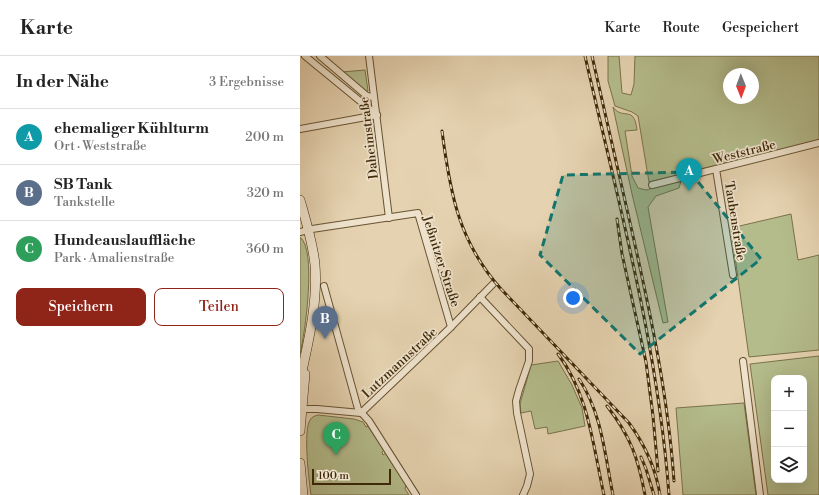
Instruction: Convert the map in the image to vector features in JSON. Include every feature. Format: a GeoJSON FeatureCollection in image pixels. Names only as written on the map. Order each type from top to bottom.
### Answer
{"type":"FeatureCollection","features":[{"type":"Feature","properties":{"kind":"main road"},"geometry":{"type":"LineString","coordinates":[[300,200],[304,231],[315,262],[313,316],[306,358],[300,431]]}},
{"type":"Feature","properties":{"kind":"main road"},"geometry":{"type":"LineString","coordinates":[[300,380],[306,358]]}},
{"type":"Feature","properties":{"kind":"main road"},"geometry":{"type":"LineString","coordinates":[[300,463],[303,495]]}},
{"type":"Feature","properties":{"kind":"street"},"geometry":{"type":"LineString","coordinates":[[306,56],[376,115]]}},
{"type":"Feature","properties":{"kind":"street"},"geometry":{"type":"LineString","coordinates":[[320,56],[367,96],[374,97]]}},
{"type":"Feature","properties":{"kind":"street","name":"Daheimstraße"},"geometry":{"type":"LineString","coordinates":[[369,56],[389,218]]}},
{"type":"Feature","properties":{"kind":"street"},"geometry":{"type":"LineString","coordinates":[[300,129],[376,115]]}},
{"type":"Feature","properties":{"kind":"street","name":"Weststraße"},"geometry":{"type":"LineString","coordinates":[[652,185],[819,143]]}},
{"type":"Feature","properties":{"kind":"street","name":"Taubenstraße"},"geometry":{"type":"LineString","coordinates":[[716,169],[733,275]]}},
{"type":"Feature","properties":{"kind":"street","name":"Jeßnitzer Straße"},"geometry":{"type":"LineString","coordinates":[[304,231],[418,213],[452,327]]}},
{"type":"Feature","properties":{"kind":"street","name":"Lutzmannstraße"},"geometry":{"type":"LineString","coordinates":[[301,409],[314,408],[360,413],[452,327],[493,284]]}},
{"type":"Feature","properties":{"kind":"street"},"geometry":{"type":"LineString","coordinates":[[324,286],[356,405],[360,413],[370,423],[416,495]]}},
{"type":"Feature","properties":{"kind":"street"},"geometry":{"type":"LineString","coordinates":[[480,298],[529,349],[529,361],[516,402],[530,474],[523,495]]}},
{"type":"Feature","properties":{"kind":"street"},"geometry":{"type":"LineString","coordinates":[[743,361],[760,495]]}},
{"type":"Feature","properties":{"kind":"highlighted area"},"geometry":{"type":"Polygon","coordinates":[[[690,172],[761,259],[640,354],[540,255],[563,175],[690,172]]]}},
{"type":"Feature","properties":{"kind":"green space"},"geometry":{"type":"Polygon","coordinates":[[[608,56],[619,56],[622,93],[631,95],[634,84],[635,56],[819,56],[819,140],[649,182],[638,116],[632,112],[615,106],[608,81],[608,56]]]}},
{"type":"Feature","properties":{"kind":"green space"},"geometry":{"type":"Polygon","coordinates":[[[365,70],[368,91],[365,92],[342,72],[365,70]]]}},
{"type":"Feature","properties":{"kind":"green space"},"geometry":{"type":"Polygon","coordinates":[[[613,107],[621,113],[631,115],[636,122],[637,130],[625,131],[632,176],[638,188],[646,190],[681,181],[679,188],[656,196],[648,207],[668,322],[663,323],[613,107]]]}},
{"type":"Feature","properties":{"kind":"green space"},"geometry":{"type":"Polygon","coordinates":[[[791,214],[798,260],[819,255],[819,350],[749,357],[731,228],[791,214]]]}},
{"type":"Feature","properties":{"kind":"green space"},"geometry":{"type":"Polygon","coordinates":[[[300,237],[305,245],[309,274],[307,311],[300,354],[300,237]]]}},
{"type":"Feature","properties":{"kind":"green space"},"geometry":{"type":"Polygon","coordinates":[[[819,356],[819,495],[768,495],[750,364],[819,356]]]}},
{"type":"Feature","properties":{"kind":"green space"},"geometry":{"type":"Polygon","coordinates":[[[558,361],[572,385],[582,408],[585,426],[548,434],[547,427],[535,429],[531,411],[521,413],[520,404],[531,365],[558,361]]]}},
{"type":"Feature","properties":{"kind":"green space"},"geometry":{"type":"Polygon","coordinates":[[[744,403],[756,495],[683,495],[676,408],[744,403]]]}},
{"type":"Feature","properties":{"kind":"green space"},"geometry":{"type":"Polygon","coordinates":[[[318,415],[354,419],[363,422],[366,427],[368,426],[384,450],[382,452],[383,455],[386,453],[406,484],[405,489],[409,495],[311,495],[307,456],[307,434],[310,420],[318,415]]]}},
{"type":"Feature","properties":{"kind":"railway"},"geometry":{"type":"LineString","coordinates":[[585,56],[623,219],[646,329],[664,439],[669,495]]}},
{"type":"Feature","properties":{"kind":"railway"},"geometry":{"type":"LineString","coordinates":[[592,56],[638,259],[657,353],[663,385],[674,481]]}},
{"type":"Feature","properties":{"kind":"railway"},"geometry":{"type":"LineString","coordinates":[[442,131],[449,175],[458,215],[475,253],[486,271],[501,289],[629,423],[640,440],[653,467],[660,495]]}},
{"type":"Feature","properties":{"kind":"railway"},"geometry":{"type":"LineString","coordinates":[[617,219],[622,254],[646,362],[658,471]]}},
{"type":"Feature","properties":{"kind":"railway"},"geometry":{"type":"LineString","coordinates":[[558,354],[577,386],[583,404],[593,440],[604,495]]}},
{"type":"Feature","properties":{"kind":"railway"},"geometry":{"type":"LineString","coordinates":[[579,379],[587,392],[598,420],[613,495]]}},
{"type":"Feature","properties":{"kind":"railway"},"geometry":{"type":"LineString","coordinates":[[607,406],[628,438],[636,459],[645,495]]}},
{"type":"Feature","properties":{"kind":"railway"},"geometry":{"type":"LineString","coordinates":[[641,457],[654,495]]}},
{"type":"Feature","properties":{"kind":"place","name":"ehemaliger Kühlturm"},"geometry":{"type":"Point","coordinates":[689,191]}},
{"type":"Feature","properties":{"kind":"place","name":"SB Tank"},"geometry":{"type":"Point","coordinates":[325,339]}},
{"type":"Feature","properties":{"kind":"place","name":"Hundeauslauffläche"},"geometry":{"type":"Point","coordinates":[336,455]}}]}
